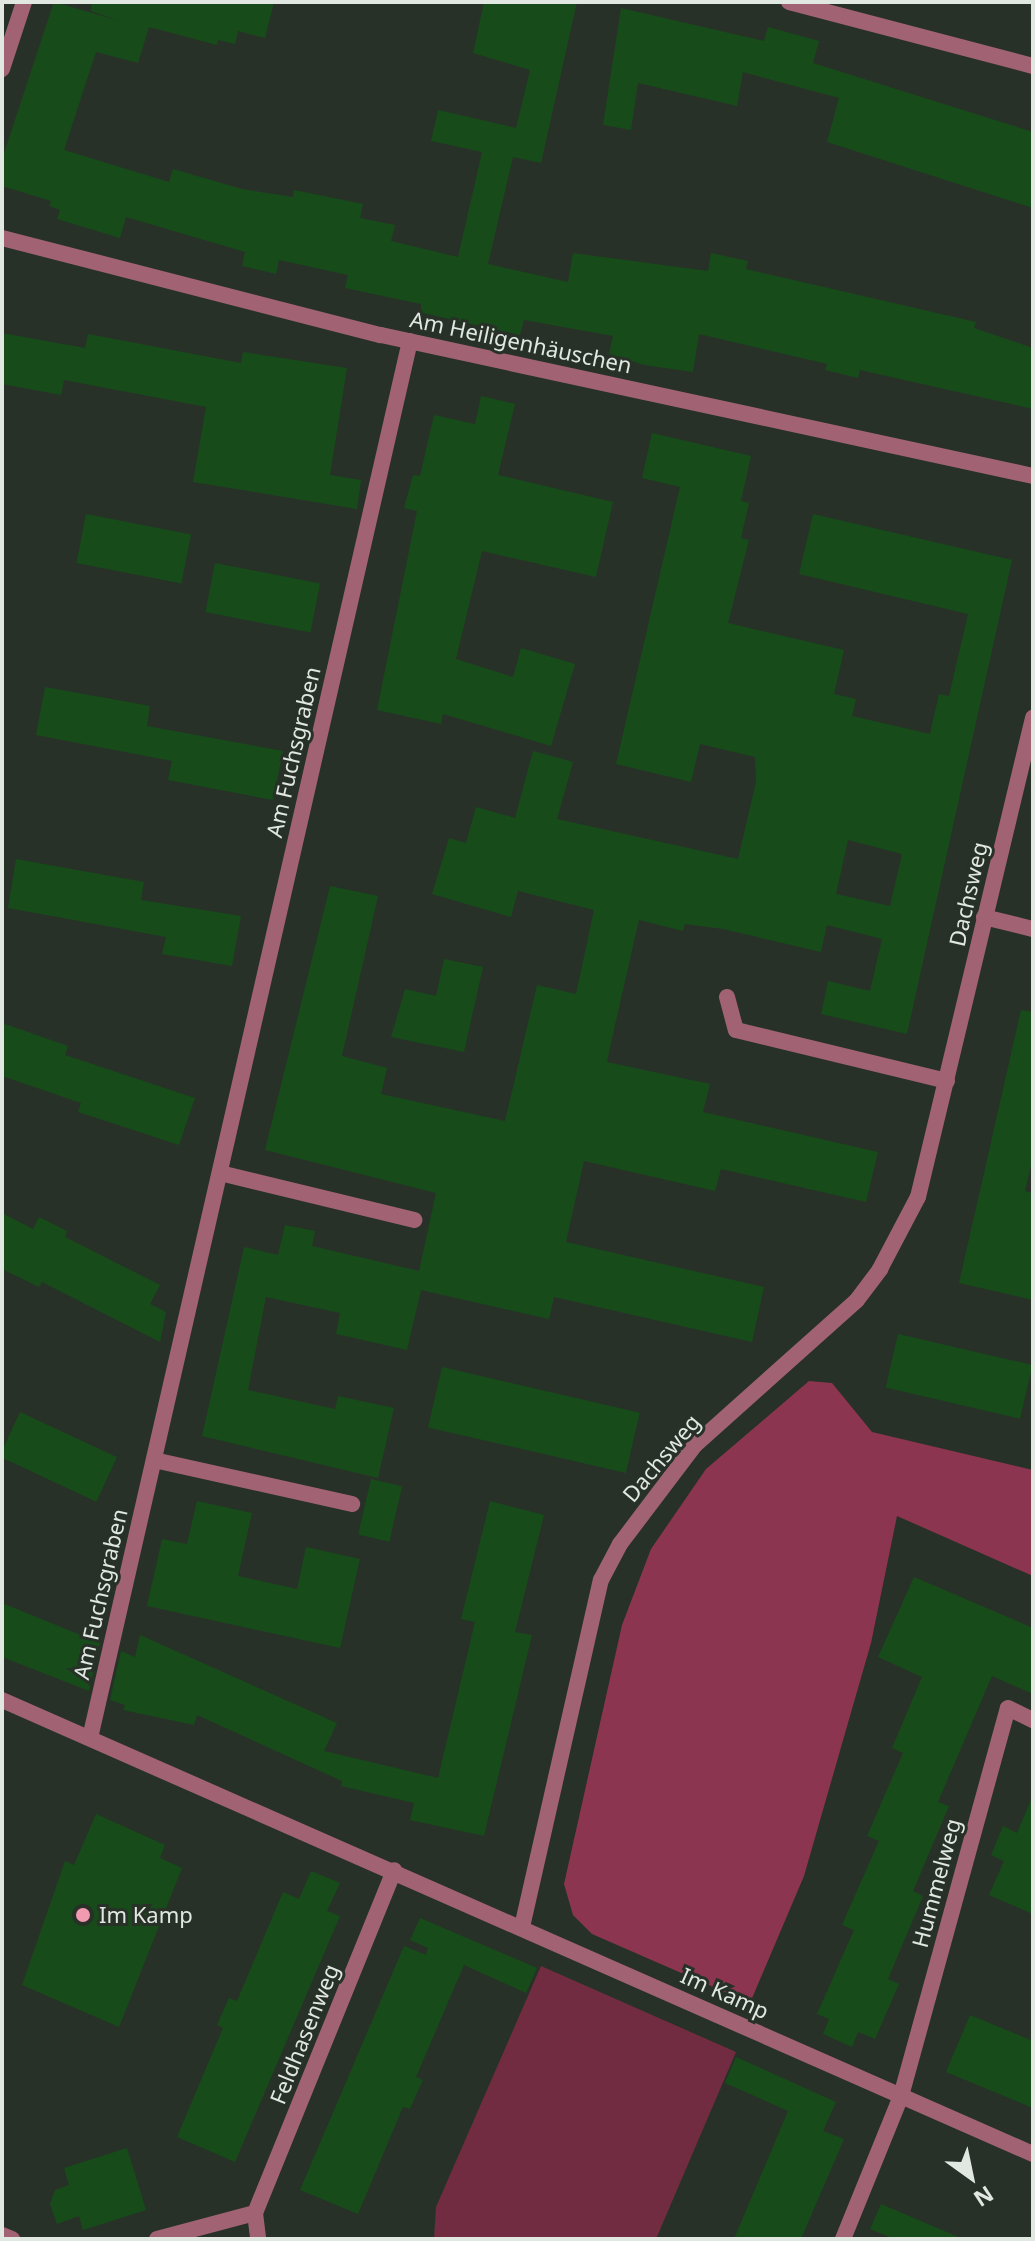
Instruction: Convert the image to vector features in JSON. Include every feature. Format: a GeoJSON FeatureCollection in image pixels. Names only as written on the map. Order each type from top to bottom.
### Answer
{"type":"FeatureCollection","features":[{"type":"Feature","properties":{"kind":"street"},"geometry":{"type":"LineString","coordinates":[[2,69],[24,2]]}},
{"type":"Feature","properties":{"kind":"street"},"geometry":{"type":"LineString","coordinates":[[789,2],[1033,66]]}},
{"type":"Feature","properties":{"kind":"street","name":"Am Heiligenhäuschen"},"geometry":{"type":"LineString","coordinates":[[2,238],[410,341],[1033,476]]}},
{"type":"Feature","properties":{"kind":"street","name":"Am Fuchsgraben"},"geometry":{"type":"LineString","coordinates":[[90,1738],[410,341]]}},
{"type":"Feature","properties":{"kind":"street","name":"Dachsweg"},"geometry":{"type":"LineString","coordinates":[[522,1927],[601,1580],[660,1485],[695,1445],[808,1347],[880,1269],[918,1197],[1033,718]]}},
{"type":"Feature","properties":{"kind":"street"},"geometry":{"type":"LineString","coordinates":[[984,917],[1033,929]]}},
{"type":"Feature","properties":{"kind":"street"},"geometry":{"type":"LineString","coordinates":[[727,997],[736,1030],[947,1081]]}},
{"type":"Feature","properties":{"kind":"street"},"geometry":{"type":"LineString","coordinates":[[220,1173],[414,1220]]}},
{"type":"Feature","properties":{"kind":"street"},"geometry":{"type":"LineString","coordinates":[[154,1460],[352,1504]]}},
{"type":"Feature","properties":{"kind":"street","name":"Im Kamp"},"geometry":{"type":"LineString","coordinates":[[2,1700],[1033,2154]]}},
{"type":"Feature","properties":{"kind":"street","name":"Hummelweg"},"geometry":{"type":"LineString","coordinates":[[901,2096],[1008,1708],[1033,1720]]}},
{"type":"Feature","properties":{"kind":"street","name":"Feldhasenweg"},"geometry":{"type":"LineString","coordinates":[[258,2239],[255,2213],[394,1870]]}},
{"type":"Feature","properties":{"kind":"street"},"geometry":{"type":"LineString","coordinates":[[843,2239],[901,2096]]}},
{"type":"Feature","properties":{"kind":"street"},"geometry":{"type":"LineString","coordinates":[[157,2239],[255,2213]]}},
{"type":"Feature","properties":{"kind":"shaded area"},"geometry":{"type":"Polygon","coordinates":[[[809,1381],[832,1383],[872,1432],[1033,1470],[1033,1576],[897,1516],[871,1643],[804,1876],[750,2003],[592,1934],[573,1915],[564,1884],[622,1625],[651,1549],[706,1469],[809,1381]]]}},
{"type":"Feature","properties":{"kind":"shaded area"},"geometry":{"type":"Polygon","coordinates":[[[541,1966],[736,2052],[656,2239],[434,2239],[436,2207],[541,1966]]]}},
{"type":"Feature","properties":{"kind":"building"},"geometry":{"type":"Polygon","coordinates":[[[54,2],[120,21],[91,11],[92,2],[274,2],[265,38],[238,31],[235,44],[218,40],[217,45],[149,27],[138,63],[96,52],[64,150],[169,182],[173,169],[242,189],[293,197],[294,190],[363,204],[360,218],[395,225],[391,241],[458,257],[482,152],[431,141],[438,110],[516,128],[530,70],[473,53],[484,2],[577,2],[541,163],[513,157],[488,264],[568,282],[573,253],[708,271],[711,253],[748,261],[746,269],[976,322],[974,328],[1033,348],[1033,409],[860,370],[858,378],[825,370],[827,364],[699,334],[693,372],[644,365],[609,354],[613,336],[524,320],[520,335],[419,312],[421,304],[345,288],[348,275],[279,260],[276,274],[242,266],[245,252],[126,217],[120,238],[57,219],[60,210],[49,206],[51,201],[2,186],[2,159],[54,2]]]}},
{"type":"Feature","properties":{"kind":"building"},"geometry":{"type":"Polygon","coordinates":[[[621,8],[764,41],[768,27],[819,41],[813,63],[1033,132],[1033,208],[827,142],[839,98],[743,72],[737,106],[638,83],[631,130],[603,125],[621,8]]]}},
{"type":"Feature","properties":{"kind":"building"},"geometry":{"type":"Polygon","coordinates":[[[2,333],[85,348],[88,334],[241,363],[243,352],[347,368],[330,475],[361,480],[357,509],[193,482],[206,407],[64,380],[61,395],[2,384],[2,333]]]}},
{"type":"Feature","properties":{"kind":"building"},"geometry":{"type":"Polygon","coordinates":[[[481,396],[515,404],[498,475],[613,502],[596,577],[482,551],[456,659],[513,677],[521,648],[575,664],[551,746],[443,714],[441,724],[377,710],[417,511],[404,508],[413,475],[420,476],[434,415],[475,424],[481,396]]]}},
{"type":"Feature","properties":{"kind":"building"},"geometry":{"type":"Polygon","coordinates":[[[652,433],[751,456],[741,501],[749,503],[741,538],[749,540],[728,623],[844,650],[834,694],[856,699],[852,716],[930,734],[939,694],[949,696],[968,614],[799,574],[813,514],[1012,560],[907,1034],[821,1014],[828,981],[870,991],[882,939],[827,925],[821,952],[723,929],[685,924],[683,931],[639,920],[610,1047],[607,1062],[710,1084],[703,1112],[878,1152],[866,1202],[721,1169],[715,1191],[584,1161],[566,1242],[764,1287],[752,1342],[554,1297],[549,1319],[421,1290],[407,1350],[336,1334],[340,1313],[266,1297],[248,1390],[335,1409],[338,1396],[394,1408],[378,1478],[202,1436],[244,1247],[278,1255],[285,1225],[315,1231],[312,1246],[419,1271],[436,1193],[265,1150],[330,886],[378,896],[342,1056],[387,1068],[381,1094],[505,1121],[537,985],[576,994],[594,910],[518,891],[511,917],[432,894],[449,838],[466,843],[476,807],[515,818],[533,751],[573,762],[557,819],[738,859],[756,782],[755,757],[700,744],[691,782],[616,764],[680,487],[642,478],[652,433]],[[848,840],[836,894],[890,906],[902,854],[848,840]]]}},
{"type":"Feature","properties":{"kind":"building"},"geometry":{"type":"Polygon","coordinates":[[[86,514],[191,534],[181,583],[76,563],[86,514]]]}},
{"type":"Feature","properties":{"kind":"building"},"geometry":{"type":"Polygon","coordinates":[[[215,563],[320,583],[310,632],[205,612],[215,563]]]}},
{"type":"Feature","properties":{"kind":"building"},"geometry":{"type":"Polygon","coordinates":[[[45,687],[150,706],[147,726],[283,751],[273,800],[168,780],[172,761],[36,735],[45,687]]]}},
{"type":"Feature","properties":{"kind":"building"},"geometry":{"type":"Polygon","coordinates":[[[16,859],[144,882],[141,900],[241,916],[232,966],[162,954],[166,937],[8,908],[16,859]]]}},
{"type":"Feature","properties":{"kind":"building"},"geometry":{"type":"Polygon","coordinates":[[[444,959],[483,967],[464,1052],[391,1037],[405,989],[436,996],[444,959]]]}},
{"type":"Feature","properties":{"kind":"building"},"geometry":{"type":"Polygon","coordinates":[[[1021,1010],[1033,1012],[1033,1157],[1025,1191],[1033,1193],[1033,1300],[959,1283],[1021,1010]]]}},
{"type":"Feature","properties":{"kind":"building"},"geometry":{"type":"Polygon","coordinates":[[[2,1023],[68,1046],[65,1055],[195,1098],[179,1145],[78,1112],[81,1103],[2,1076],[2,1023]]]}},
{"type":"Feature","properties":{"kind":"building"},"geometry":{"type":"Polygon","coordinates":[[[2,1213],[33,1229],[39,1217],[67,1231],[65,1237],[160,1285],[150,1304],[166,1312],[160,1342],[42,1282],[39,1287],[2,1269],[2,1213]]]}},
{"type":"Feature","properties":{"kind":"building"},"geometry":{"type":"Polygon","coordinates":[[[898,1334],[1032,1365],[1020,1419],[886,1388],[898,1334]]]}},
{"type":"Feature","properties":{"kind":"building"},"geometry":{"type":"Polygon","coordinates":[[[442,1367],[640,1413],[626,1473],[428,1427],[442,1367]]]}},
{"type":"Feature","properties":{"kind":"building"},"geometry":{"type":"Polygon","coordinates":[[[20,1412],[117,1457],[96,1502],[2,1458],[2,1451],[20,1412]]]}},
{"type":"Feature","properties":{"kind":"building"},"geometry":{"type":"Polygon","coordinates":[[[371,1479],[402,1486],[389,1542],[358,1535],[371,1479]]]}},
{"type":"Feature","properties":{"kind":"building"},"geometry":{"type":"Polygon","coordinates":[[[197,1501],[252,1513],[238,1576],[297,1589],[306,1547],[360,1559],[340,1648],[147,1606],[162,1539],[187,1544],[197,1501]]]}},
{"type":"Feature","properties":{"kind":"building"},"geometry":{"type":"Polygon","coordinates":[[[490,1501],[544,1515],[515,1632],[532,1635],[484,1836],[410,1820],[414,1803],[341,1786],[342,1781],[197,1715],[194,1725],[123,1710],[125,1705],[110,1700],[121,1651],[135,1657],[140,1635],[337,1723],[324,1751],[438,1778],[475,1622],[461,1619],[490,1501]]]}},
{"type":"Feature","properties":{"kind":"building"},"geometry":{"type":"Polygon","coordinates":[[[914,1577],[1033,1628],[1033,1694],[992,1676],[938,1802],[949,1806],[913,1891],[923,1896],[888,1979],[899,1984],[875,2039],[858,2032],[852,2047],[823,2034],[829,2019],[817,2014],[854,1930],[842,1925],[879,1841],[867,1836],[903,1753],[892,1748],[922,1677],[878,1657],[914,1577]]]}},
{"type":"Feature","properties":{"kind":"building"},"geometry":{"type":"Polygon","coordinates":[[[2,1603],[100,1643],[89,1691],[2,1657],[2,1603]]]}},
{"type":"Feature","properties":{"kind":"building"},"geometry":{"type":"Polygon","coordinates":[[[1033,1795],[1033,1914],[989,1895],[1004,1861],[991,1855],[1003,1826],[1017,1833],[1033,1795]]]}},
{"type":"Feature","properties":{"kind":"building"},"geometry":{"type":"Polygon","coordinates":[[[96,1814],[165,1845],[160,1858],[182,1868],[119,2027],[22,1985],[65,1861],[74,1865],[96,1814]]]}},
{"type":"Feature","properties":{"kind":"building"},"geometry":{"type":"Polygon","coordinates":[[[311,1871],[340,1883],[327,1911],[340,1916],[235,2162],[177,2137],[223,2028],[217,2025],[229,1998],[237,2001],[283,1892],[299,1899],[311,1871]]]}},
{"type":"Feature","properties":{"kind":"building"},"geometry":{"type":"Polygon","coordinates":[[[420,1918],[537,1968],[526,1993],[464,1965],[416,2077],[423,2080],[410,2109],[403,2107],[358,2214],[300,2190],[404,1946],[426,1955],[428,1948],[410,1940],[420,1918]]]}},
{"type":"Feature","properties":{"kind":"building"},"geometry":{"type":"Polygon","coordinates":[[[970,2015],[1033,2041],[1033,2108],[946,2072],[970,2015]]]}},
{"type":"Feature","properties":{"kind":"building"},"geometry":{"type":"Polygon","coordinates":[[[736,2057],[836,2102],[823,2131],[844,2139],[801,2239],[734,2239],[788,2111],[725,2083],[736,2057]]]}},
{"type":"Feature","properties":{"kind":"building"},"geometry":{"type":"Polygon","coordinates":[[[127,2148],[146,2210],[83,2230],[79,2216],[57,2224],[50,2204],[55,2190],[69,2185],[64,2168],[127,2148]]]}},
{"type":"Feature","properties":{"kind":"building"},"geometry":{"type":"Polygon","coordinates":[[[881,2204],[963,2239],[894,2239],[870,2229],[881,2204]]]}},
{"type":"Feature","properties":{"kind":"place","name":"Im Kamp"},"geometry":{"type":"Point","coordinates":[83,1915]}}]}
